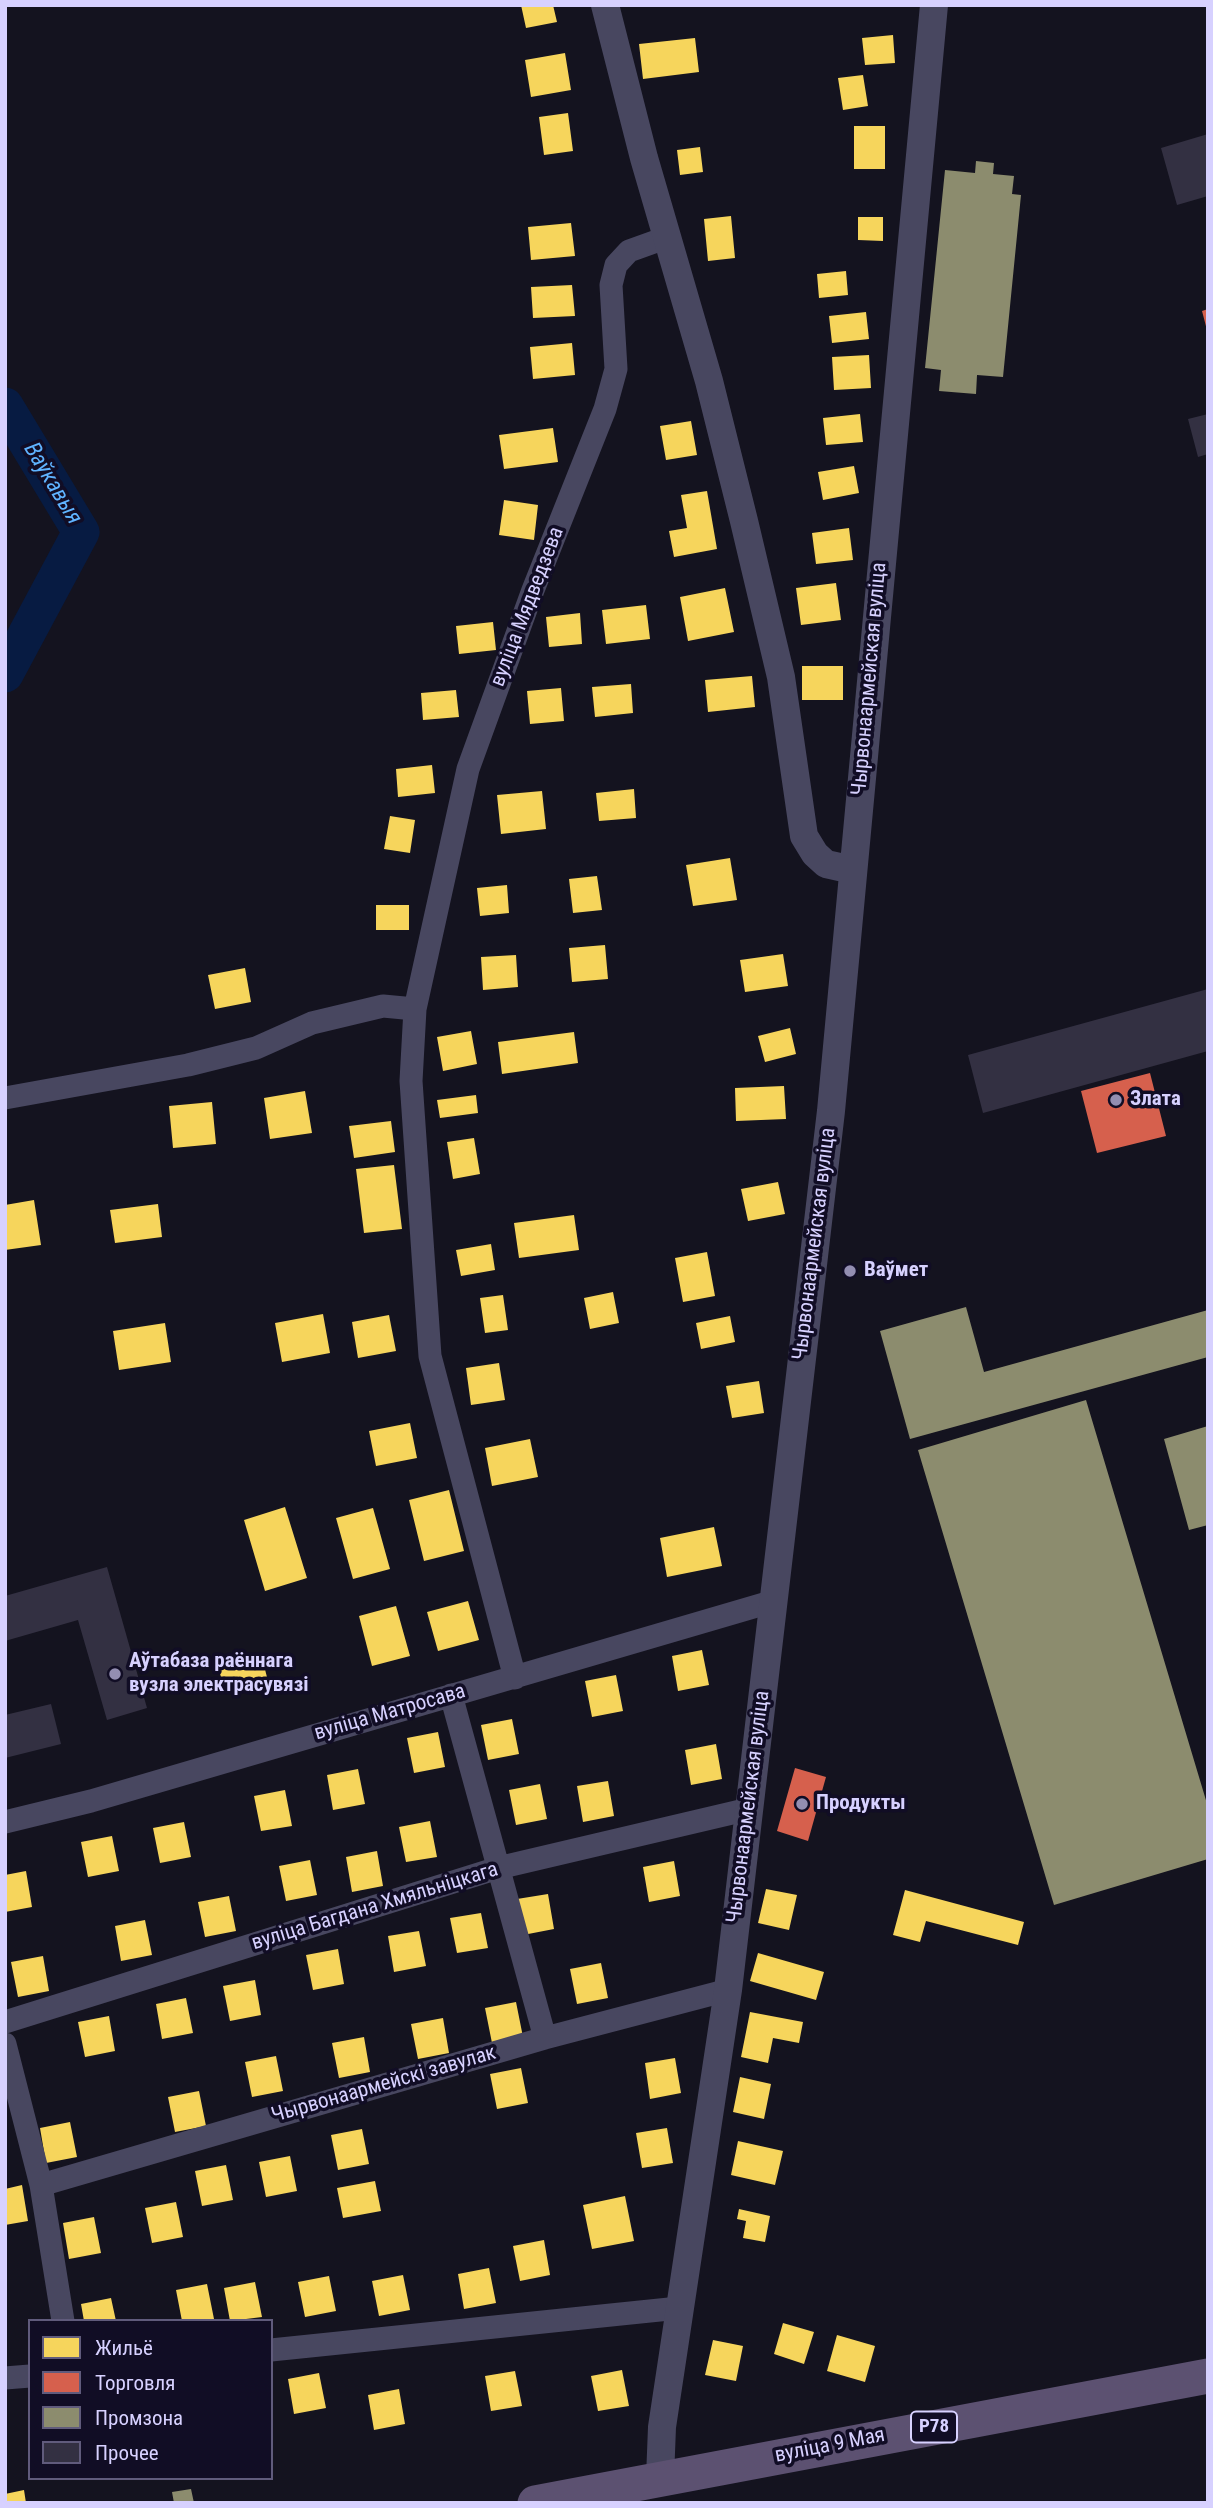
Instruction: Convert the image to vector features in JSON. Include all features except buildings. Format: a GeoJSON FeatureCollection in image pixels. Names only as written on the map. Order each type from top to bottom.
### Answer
{"type":"FeatureCollection","features":[{"type":"Feature","properties":{"kind":"main road","name":"вуліца 9 Мая"},"geometry":{"type":"LineString","coordinates":[[535,2503],[1208,2376]]}},
{"type":"Feature","properties":{"kind":"street"},"geometry":{"type":"LineString","coordinates":[[605,5],[644,158],[709,381],[781,677],[804,836],[815,854],[826,864],[853,870]]}},
{"type":"Feature","properties":{"kind":"street","name":"Чырвонаармейская вуліца"},"geometry":{"type":"LineString","coordinates":[[660,2478],[662,2427],[728,1990],[831,1111],[934,5]]}},
{"type":"Feature","properties":{"kind":"street","name":"вуліца Мядведзева"},"geometry":{"type":"LineString","coordinates":[[515,1678],[430,1356],[411,1081],[415,1009],[468,769],[533,590],[605,409],[616,369],[611,285],[616,265],[629,251],[668,237]]}},
{"type":"Feature","properties":{"kind":"street"},"geometry":{"type":"LineString","coordinates":[[5,1098],[188,1065],[256,1048],[312,1023],[383,1006],[415,1009]]}},
{"type":"Feature","properties":{"kind":"street","name":"вуліца Матросава"},"geometry":{"type":"LineString","coordinates":[[5,1822],[91,1801],[774,1601]]}},
{"type":"Feature","properties":{"kind":"street"},"geometry":{"type":"LineString","coordinates":[[451,1695],[545,2038]]}},
{"type":"Feature","properties":{"kind":"street","name":"вуліца Багдана Хмяльніцкага"},"geometry":{"type":"LineString","coordinates":[[5,2022],[498,1868],[749,1809]]}},
{"type":"Feature","properties":{"kind":"street","name":"Чырвонаармейскі завулак"},"geometry":{"type":"LineString","coordinates":[[41,2185],[545,2038],[728,1990]]}},
{"type":"Feature","properties":{"kind":"street"},"geometry":{"type":"LineString","coordinates":[[5,2044],[41,2185],[62,2319]]}},
{"type":"Feature","properties":{"kind":"street"},"geometry":{"type":"LineString","coordinates":[[273,2350],[679,2308]]}},
{"type":"Feature","properties":{"kind":"street"},"geometry":{"type":"LineString","coordinates":[[5,2378],[28,2376]]}},
{"type":"Feature","properties":{"kind":"waterway","name":"Ваўкавыя"},"geometry":{"type":"LineString","coordinates":[[5,406],[81,532],[5,674]]}},
{"type":"Feature","properties":{"kind":"place","name":"Злата"},"geometry":{"type":"Point","coordinates":[1116,1100]}},
{"type":"Feature","properties":{"kind":"place","name":"Ваўмет"},"geometry":{"type":"Point","coordinates":[850,1271]}},
{"type":"Feature","properties":{"kind":"place","name":"Аўтабаза раённага вузла электрасувязі"},"geometry":{"type":"Point","coordinates":[115,1674]}},
{"type":"Feature","properties":{"kind":"place","name":"Продукты"},"geometry":{"type":"Point","coordinates":[802,1804]}}]}
